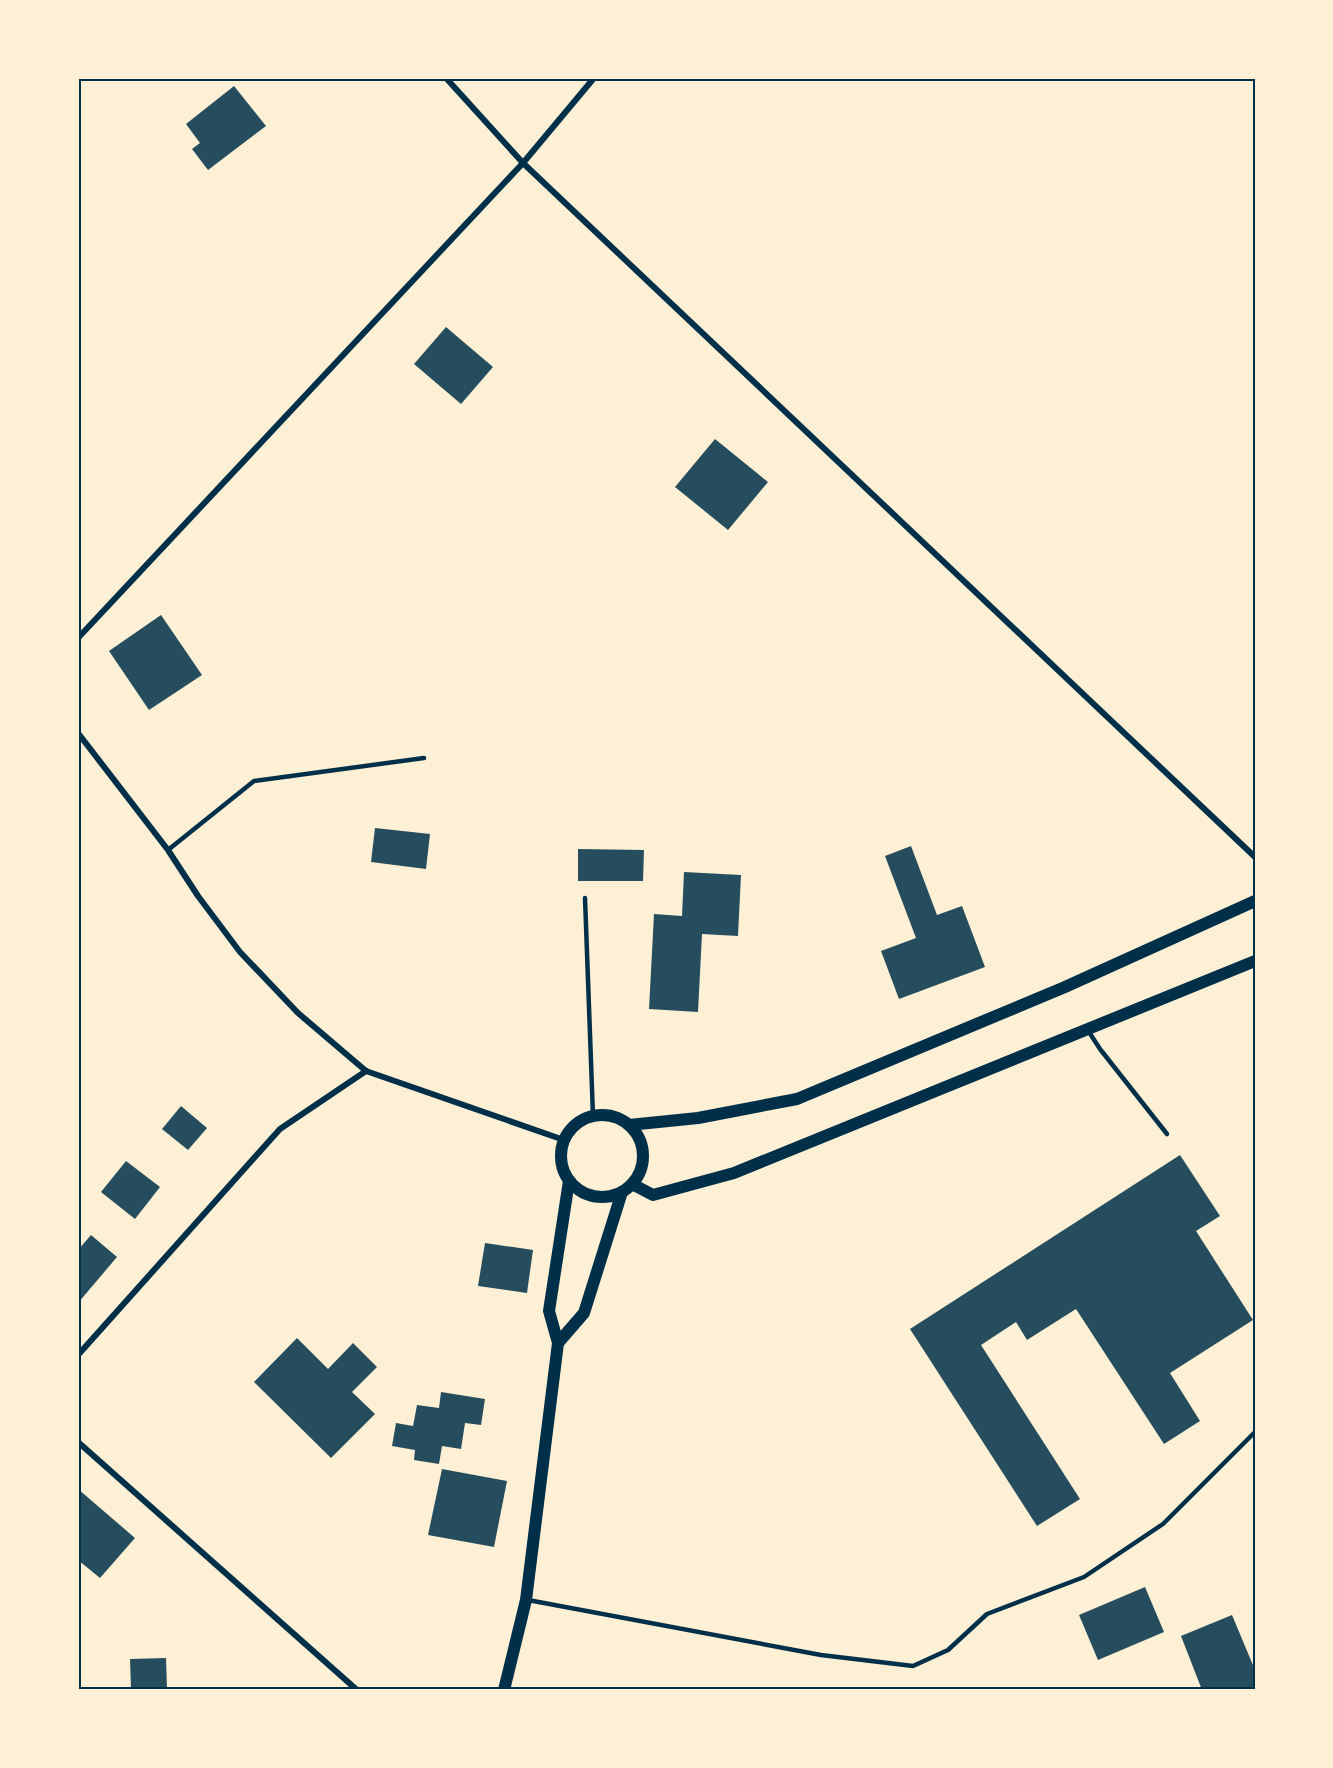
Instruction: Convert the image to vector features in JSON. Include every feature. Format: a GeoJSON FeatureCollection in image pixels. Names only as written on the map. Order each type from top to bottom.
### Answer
{"type":"FeatureCollection","features":[{"type":"Feature","properties":{"kind":"main road"},"geometry":{"type":"LineString","coordinates":[[629,1125],[698,1118],[797,1099],[1065,987],[1255,901]]}},
{"type":"Feature","properties":{"kind":"main road"},"geometry":{"type":"LineString","coordinates":[[558,1343],[584,1313],[627,1188],[639,1173],[642,1161],[642,1148],[629,1125],[606,1115],[593,1116],[581,1121],[571,1129],[561,1150],[561,1162],[569,1181],[578,1189],[599,1197],[611,1196],[627,1188],[653,1195],[734,1173],[1255,961]]}},
{"type":"Feature","properties":{"kind":"main road"},"geometry":{"type":"LineString","coordinates":[[504,1690],[526,1600],[558,1343],[549,1311],[569,1181]]}},
{"type":"Feature","properties":{"kind":"street"},"geometry":{"type":"LineString","coordinates":[[446,78],[523,163],[1255,857]]}},
{"type":"Feature","properties":{"kind":"street"},"geometry":{"type":"LineString","coordinates":[[78,638],[523,163],[594,78]]}},
{"type":"Feature","properties":{"kind":"street"},"geometry":{"type":"LineString","coordinates":[[78,733],[168,850],[198,896],[240,952],[298,1013],[366,1071],[564,1140]]}},
{"type":"Feature","properties":{"kind":"street"},"geometry":{"type":"LineString","coordinates":[[78,1355],[280,1129],[366,1071]]}},
{"type":"Feature","properties":{"kind":"street"},"geometry":{"type":"LineString","coordinates":[[78,1442],[357,1690]]}},
{"type":"Feature","properties":{"kind":"lane"},"geometry":{"type":"LineString","coordinates":[[168,850],[254,781],[424,758]]}},
{"type":"Feature","properties":{"kind":"lane"},"geometry":{"type":"LineString","coordinates":[[585,898],[593,1116]]}},
{"type":"Feature","properties":{"kind":"lane"},"geometry":{"type":"LineString","coordinates":[[1087,1029],[1167,1134]]}},
{"type":"Feature","properties":{"kind":"lane"},"geometry":{"type":"LineString","coordinates":[[526,1600],[821,1655],[913,1666],[948,1650],[987,1614],[1084,1577],[1163,1524],[1255,1432]]}},
{"type":"Feature","properties":{"kind":"building"},"geometry":{"type":"Polygon","coordinates":[[[234,86],[266,126],[208,170],[192,149],[200,143],[186,124],[234,86]]]}},
{"type":"Feature","properties":{"kind":"building"},"geometry":{"type":"Polygon","coordinates":[[[446,327],[493,367],[461,404],[414,364],[446,327]]]}},
{"type":"Feature","properties":{"kind":"building"},"geometry":{"type":"Polygon","coordinates":[[[715,439],[768,482],[728,530],[675,487],[715,439]]]}},
{"type":"Feature","properties":{"kind":"building"},"geometry":{"type":"Polygon","coordinates":[[[161,615],[202,675],[149,710],[109,651],[161,615]]]}},
{"type":"Feature","properties":{"kind":"building"},"geometry":{"type":"Polygon","coordinates":[[[375,828],[430,834],[426,869],[371,862],[375,828]]]}},
{"type":"Feature","properties":{"kind":"building"},"geometry":{"type":"Polygon","coordinates":[[[911,846],[937,915],[962,906],[985,967],[899,999],[881,951],[916,938],[885,856],[911,846]]]}},
{"type":"Feature","properties":{"kind":"building"},"geometry":{"type":"Polygon","coordinates":[[[578,849],[644,850],[643,881],[578,881],[578,849]]]}},
{"type":"Feature","properties":{"kind":"building"},"geometry":{"type":"Polygon","coordinates":[[[684,872],[741,875],[738,936],[702,934],[698,1012],[649,1009],[654,914],[682,916],[684,872]]]}},
{"type":"Feature","properties":{"kind":"building"},"geometry":{"type":"Polygon","coordinates":[[[181,1106],[207,1128],[188,1150],[162,1129],[181,1106]]]}},
{"type":"Feature","properties":{"kind":"building"},"geometry":{"type":"Polygon","coordinates":[[[1180,1155],[1220,1216],[1196,1231],[1253,1320],[1170,1373],[1200,1421],[1164,1444],[1076,1309],[1027,1340],[1016,1322],[981,1345],[1080,1499],[1037,1526],[910,1329],[1180,1155]]]}},
{"type":"Feature","properties":{"kind":"building"},"geometry":{"type":"Polygon","coordinates":[[[126,1161],[160,1187],[135,1219],[101,1192],[126,1161]]]}},
{"type":"Feature","properties":{"kind":"building"},"geometry":{"type":"Polygon","coordinates":[[[91,1235],[117,1257],[78,1303],[78,1250],[91,1235]]]}},
{"type":"Feature","properties":{"kind":"building"},"geometry":{"type":"Polygon","coordinates":[[[485,1243],[533,1250],[527,1293],[478,1286],[485,1243]]]}},
{"type":"Feature","properties":{"kind":"building"},"geometry":{"type":"Polygon","coordinates":[[[297,1338],[328,1369],[353,1343],[377,1367],[352,1392],[375,1414],[331,1458],[254,1382],[297,1338]]]}},
{"type":"Feature","properties":{"kind":"building"},"geometry":{"type":"Polygon","coordinates":[[[441,1392],[485,1399],[481,1425],[465,1423],[461,1449],[442,1446],[439,1464],[414,1460],[415,1450],[392,1446],[396,1423],[413,1426],[417,1405],[439,1408],[441,1392]]]}},
{"type":"Feature","properties":{"kind":"building"},"geometry":{"type":"Polygon","coordinates":[[[442,1469],[507,1481],[494,1547],[428,1535],[442,1469]]]}},
{"type":"Feature","properties":{"kind":"building"},"geometry":{"type":"Polygon","coordinates":[[[78,1489],[135,1538],[100,1578],[78,1560],[78,1489]]]}},
{"type":"Feature","properties":{"kind":"building"},"geometry":{"type":"Polygon","coordinates":[[[1145,1587],[1164,1632],[1098,1660],[1079,1615],[1145,1587]]]}},
{"type":"Feature","properties":{"kind":"building"},"geometry":{"type":"Polygon","coordinates":[[[1232,1615],[1255,1670],[1255,1690],[1202,1690],[1181,1636],[1232,1615]]]}},
{"type":"Feature","properties":{"kind":"building"},"geometry":{"type":"Polygon","coordinates":[[[166,1658],[167,1690],[131,1690],[130,1659],[166,1658]]]}}]}
